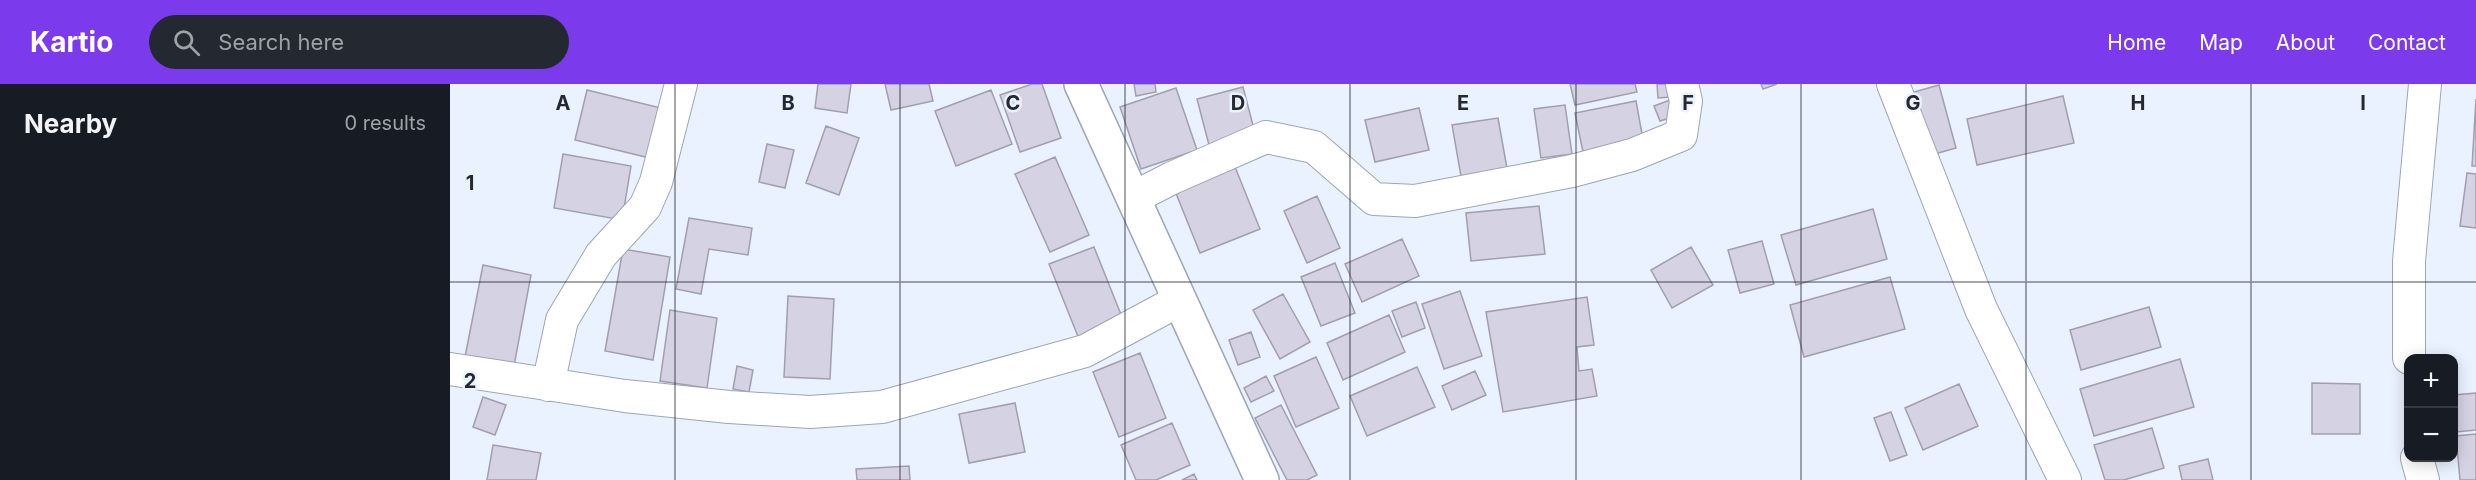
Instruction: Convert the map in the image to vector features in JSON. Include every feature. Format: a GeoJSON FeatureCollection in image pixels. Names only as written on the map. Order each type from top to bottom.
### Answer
{"type":"FeatureCollection","features":[{"type":"Feature","properties":{"kind":"street"},"geometry":{"type":"LineString","coordinates":[[548,385],[562,320],[601,255],[645,207],[657,182],[681,84]]}},
{"type":"Feature","properties":{"kind":"street"},"geometry":{"type":"LineString","coordinates":[[1081,84],[1178,301],[1262,480]]}},
{"type":"Feature","properties":{"kind":"street"},"geometry":{"type":"LineString","coordinates":[[1133,198],[1172,178],[1266,137],[1314,147],[1374,199],[1415,201],[1572,171],[1632,155],[1681,135],[1686,101],[1682,84]]}},
{"type":"Feature","properties":{"kind":"street"},"geometry":{"type":"LineString","coordinates":[[1893,84],[1981,309],[2065,480]]}},
{"type":"Feature","properties":{"kind":"street"},"geometry":{"type":"LineString","coordinates":[[2409,354],[2409,261],[2425,84]]}},
{"type":"Feature","properties":{"kind":"street"},"geometry":{"type":"LineString","coordinates":[[450,369],[625,396],[787,411],[810,412],[882,407],[1085,351],[1178,301]]}},
{"type":"Feature","properties":{"kind":"street"},"geometry":{"type":"LineString","coordinates":[[2418,462],[2423,480]]}},
{"type":"Feature","properties":{"kind":"building"},"geometry":{"type":"Polygon","coordinates":[[[818,84],[851,84],[847,113],[815,108],[818,84]]]}},
{"type":"Feature","properties":{"kind":"building"},"geometry":{"type":"Polygon","coordinates":[[[885,84],[929,84],[933,101],[891,110],[885,84]]]}},
{"type":"Feature","properties":{"kind":"building"},"geometry":{"type":"Polygon","coordinates":[[[1032,84],[1042,84],[1061,138],[1020,152],[1000,95],[1032,84]]]}},
{"type":"Feature","properties":{"kind":"building"},"geometry":{"type":"Polygon","coordinates":[[[1134,84],[1155,84],[1156,92],[1136,96],[1134,84]]]}},
{"type":"Feature","properties":{"kind":"building"},"geometry":{"type":"Polygon","coordinates":[[[1570,84],[1635,84],[1637,92],[1575,105],[1570,84]]]}},
{"type":"Feature","properties":{"kind":"building"},"geometry":{"type":"Polygon","coordinates":[[[1657,84],[1670,84],[1671,97],[1658,98],[1657,84]]]}},
{"type":"Feature","properties":{"kind":"building"},"geometry":{"type":"Polygon","coordinates":[[[1761,84],[1777,84],[1763,89],[1761,84]]]}},
{"type":"Feature","properties":{"kind":"building"},"geometry":{"type":"Polygon","coordinates":[[[1939,85],[1956,148],[1931,155],[1914,92],[1939,85]]]}},
{"type":"Feature","properties":{"kind":"building"},"geometry":{"type":"Polygon","coordinates":[[[1243,87],[1255,133],[1209,145],[1197,99],[1243,87]]]}},
{"type":"Feature","properties":{"kind":"building"},"geometry":{"type":"Polygon","coordinates":[[[1176,88],[1197,150],[1141,169],[1120,107],[1176,88]]]}},
{"type":"Feature","properties":{"kind":"building"},"geometry":{"type":"Polygon","coordinates":[[[587,90],[665,109],[654,159],[575,140],[587,90]]]}},
{"type":"Feature","properties":{"kind":"building"},"geometry":{"type":"Polygon","coordinates":[[[991,90],[1012,144],[956,166],[935,111],[991,90]]]}},
{"type":"Feature","properties":{"kind":"building"},"geometry":{"type":"Polygon","coordinates":[[[2063,96],[2074,143],[1977,165],[1967,119],[2063,96]]]}},
{"type":"Feature","properties":{"kind":"building"},"geometry":{"type":"Polygon","coordinates":[[[2476,99],[2476,166],[2472,166],[2476,99]]]}},
{"type":"Feature","properties":{"kind":"building"},"geometry":{"type":"Polygon","coordinates":[[[1670,100],[1676,116],[1660,121],[1654,106],[1670,100]]]}},
{"type":"Feature","properties":{"kind":"building"},"geometry":{"type":"Polygon","coordinates":[[[1636,101],[1644,145],[1584,157],[1575,113],[1636,101]]]}},
{"type":"Feature","properties":{"kind":"building"},"geometry":{"type":"Polygon","coordinates":[[[1565,105],[1572,154],[1541,158],[1534,109],[1565,105]]]}},
{"type":"Feature","properties":{"kind":"building"},"geometry":{"type":"Polygon","coordinates":[[[1419,108],[1429,150],[1375,162],[1365,120],[1419,108]]]}},
{"type":"Feature","properties":{"kind":"building"},"geometry":{"type":"Polygon","coordinates":[[[1498,118],[1508,174],[1462,182],[1452,125],[1498,118]]]}},
{"type":"Feature","properties":{"kind":"building"},"geometry":{"type":"Polygon","coordinates":[[[826,126],[859,138],[839,195],[806,183],[826,126]]]}},
{"type":"Feature","properties":{"kind":"building"},"geometry":{"type":"Polygon","coordinates":[[[767,144],[794,150],[785,188],[759,182],[767,144]]]}},
{"type":"Feature","properties":{"kind":"building"},"geometry":{"type":"Polygon","coordinates":[[[563,154],[631,166],[622,220],[554,208],[563,154]]]}},
{"type":"Feature","properties":{"kind":"building"},"geometry":{"type":"Polygon","coordinates":[[[1055,157],[1089,235],[1050,252],[1015,174],[1055,157]]]}},
{"type":"Feature","properties":{"kind":"building"},"geometry":{"type":"Polygon","coordinates":[[[1233,162],[1260,229],[1200,253],[1173,186],[1233,162]]]}},
{"type":"Feature","properties":{"kind":"building"},"geometry":{"type":"Polygon","coordinates":[[[2467,173],[2476,174],[2476,228],[2460,226],[2467,173]]]}},
{"type":"Feature","properties":{"kind":"building"},"geometry":{"type":"Polygon","coordinates":[[[1317,196],[1340,248],[1307,263],[1284,211],[1317,196]]]}},
{"type":"Feature","properties":{"kind":"building"},"geometry":{"type":"Polygon","coordinates":[[[1539,206],[1545,254],[1471,261],[1466,213],[1539,206]]]}},
{"type":"Feature","properties":{"kind":"building"},"geometry":{"type":"Polygon","coordinates":[[[1873,209],[1887,259],[1796,285],[1781,235],[1873,209]]]}},
{"type":"Feature","properties":{"kind":"building"},"geometry":{"type":"Polygon","coordinates":[[[689,218],[752,228],[748,255],[709,249],[701,294],[676,289],[689,218]]]}},
{"type":"Feature","properties":{"kind":"building"},"geometry":{"type":"Polygon","coordinates":[[[1402,239],[1419,276],[1362,302],[1345,264],[1402,239]]]}},
{"type":"Feature","properties":{"kind":"building"},"geometry":{"type":"Polygon","coordinates":[[[1762,241],[1774,284],[1740,293],[1728,250],[1762,241]]]}},
{"type":"Feature","properties":{"kind":"building"},"geometry":{"type":"Polygon","coordinates":[[[1094,247],[1124,322],[1079,339],[1049,264],[1094,247]]]}},
{"type":"Feature","properties":{"kind":"building"},"geometry":{"type":"Polygon","coordinates":[[[1691,247],[1713,285],[1672,308],[1651,270],[1691,247]]]}},
{"type":"Feature","properties":{"kind":"building"},"geometry":{"type":"Polygon","coordinates":[[[623,249],[670,257],[653,360],[605,351],[623,249]]]}},
{"type":"Feature","properties":{"kind":"building"},"geometry":{"type":"Polygon","coordinates":[[[1335,263],[1355,313],[1321,326],[1301,277],[1335,263]]]}},
{"type":"Feature","properties":{"kind":"building"},"geometry":{"type":"Polygon","coordinates":[[[483,265],[531,275],[514,366],[465,357],[483,265]]]}},
{"type":"Feature","properties":{"kind":"building"},"geometry":{"type":"Polygon","coordinates":[[[1890,277],[1905,329],[1804,357],[1790,305],[1890,277]]]}},
{"type":"Feature","properties":{"kind":"building"},"geometry":{"type":"Polygon","coordinates":[[[1460,291],[1482,356],[1444,369],[1422,304],[1460,291]]]}},
{"type":"Feature","properties":{"kind":"building"},"geometry":{"type":"Polygon","coordinates":[[[1283,294],[1310,342],[1280,359],[1253,310],[1283,294]]]}},
{"type":"Feature","properties":{"kind":"building"},"geometry":{"type":"Polygon","coordinates":[[[788,296],[834,299],[830,379],[784,377],[788,296]]]}},
{"type":"Feature","properties":{"kind":"building"},"geometry":{"type":"Polygon","coordinates":[[[1587,297],[1594,345],[1577,347],[1579,371],[1592,369],[1597,396],[1503,412],[1486,312],[1587,297]]]}},
{"type":"Feature","properties":{"kind":"building"},"geometry":{"type":"Polygon","coordinates":[[[1416,302],[1425,328],[1402,337],[1392,311],[1416,302]]]}},
{"type":"Feature","properties":{"kind":"building"},"geometry":{"type":"Polygon","coordinates":[[[2149,307],[2161,347],[2081,370],[2070,330],[2149,307]]]}},
{"type":"Feature","properties":{"kind":"building"},"geometry":{"type":"Polygon","coordinates":[[[670,310],[717,318],[707,388],[660,381],[670,310]]]}},
{"type":"Feature","properties":{"kind":"building"},"geometry":{"type":"Polygon","coordinates":[[[1389,315],[1405,352],[1343,380],[1327,343],[1389,315]]]}},
{"type":"Feature","properties":{"kind":"building"},"geometry":{"type":"Polygon","coordinates":[[[1251,332],[1260,357],[1238,365],[1229,340],[1251,332]]]}},
{"type":"Feature","properties":{"kind":"building"},"geometry":{"type":"Polygon","coordinates":[[[1140,353],[1166,418],[1119,437],[1093,372],[1140,353]]]}},
{"type":"Feature","properties":{"kind":"building"},"geometry":{"type":"Polygon","coordinates":[[[1316,357],[1339,408],[1296,427],[1274,376],[1316,357]]]}},
{"type":"Feature","properties":{"kind":"building"},"geometry":{"type":"Polygon","coordinates":[[[2180,359],[2194,407],[2094,436],[2080,389],[2180,359]]]}},
{"type":"Feature","properties":{"kind":"building"},"geometry":{"type":"Polygon","coordinates":[[[737,366],[753,370],[749,392],[733,389],[737,366]]]}},
{"type":"Feature","properties":{"kind":"building"},"geometry":{"type":"Polygon","coordinates":[[[1417,367],[1435,407],[1367,436],[1350,396],[1417,367]]]}},
{"type":"Feature","properties":{"kind":"building"},"geometry":{"type":"Polygon","coordinates":[[[1475,371],[1486,395],[1452,410],[1442,386],[1475,371]]]}},
{"type":"Feature","properties":{"kind":"building"},"geometry":{"type":"Polygon","coordinates":[[[1266,376],[1274,391],[1251,402],[1244,388],[1266,376]]]}},
{"type":"Feature","properties":{"kind":"building"},"geometry":{"type":"Polygon","coordinates":[[[2312,383],[2360,384],[2360,434],[2312,434],[2312,383]]]}},
{"type":"Feature","properties":{"kind":"building"},"geometry":{"type":"Polygon","coordinates":[[[1959,384],[1978,426],[1923,450],[1905,408],[1959,384]]]}},
{"type":"Feature","properties":{"kind":"building"},"geometry":{"type":"Polygon","coordinates":[[[2476,393],[2476,430],[2458,432],[2458,395],[2476,393]]]}},
{"type":"Feature","properties":{"kind":"building"},"geometry":{"type":"Polygon","coordinates":[[[483,397],[506,405],[495,435],[473,427],[483,397]]]}},
{"type":"Feature","properties":{"kind":"building"},"geometry":{"type":"Polygon","coordinates":[[[1015,403],[1025,452],[969,463],[959,414],[1015,403]]]}},
{"type":"Feature","properties":{"kind":"building"},"geometry":{"type":"Polygon","coordinates":[[[1281,405],[1317,475],[1307,480],[1287,480],[1255,418],[1281,405]]]}},
{"type":"Feature","properties":{"kind":"building"},"geometry":{"type":"Polygon","coordinates":[[[1891,412],[1907,455],[1890,461],[1874,418],[1891,412]]]}},
{"type":"Feature","properties":{"kind":"building"},"geometry":{"type":"Polygon","coordinates":[[[1172,423],[1190,465],[1156,480],[1136,480],[1121,445],[1172,423]]]}},
{"type":"Feature","properties":{"kind":"building"},"geometry":{"type":"Polygon","coordinates":[[[2152,428],[2164,468],[2124,480],[2105,480],[2094,445],[2152,428]]]}},
{"type":"Feature","properties":{"kind":"building"},"geometry":{"type":"Polygon","coordinates":[[[2476,434],[2476,480],[2460,480],[2458,436],[2476,434]]]}},
{"type":"Feature","properties":{"kind":"building"},"geometry":{"type":"Polygon","coordinates":[[[493,445],[541,453],[536,480],[487,480],[493,445]]]}},
{"type":"Feature","properties":{"kind":"building"},"geometry":{"type":"Polygon","coordinates":[[[2208,459],[2213,480],[2182,480],[2179,466],[2208,459]]]}},
{"type":"Feature","properties":{"kind":"building"},"geometry":{"type":"Polygon","coordinates":[[[909,466],[910,480],[857,480],[856,469],[909,466]]]}},
{"type":"Feature","properties":{"kind":"building"},"geometry":{"type":"Polygon","coordinates":[[[1194,474],[1197,480],[1182,480],[1194,474]]]}}]}
